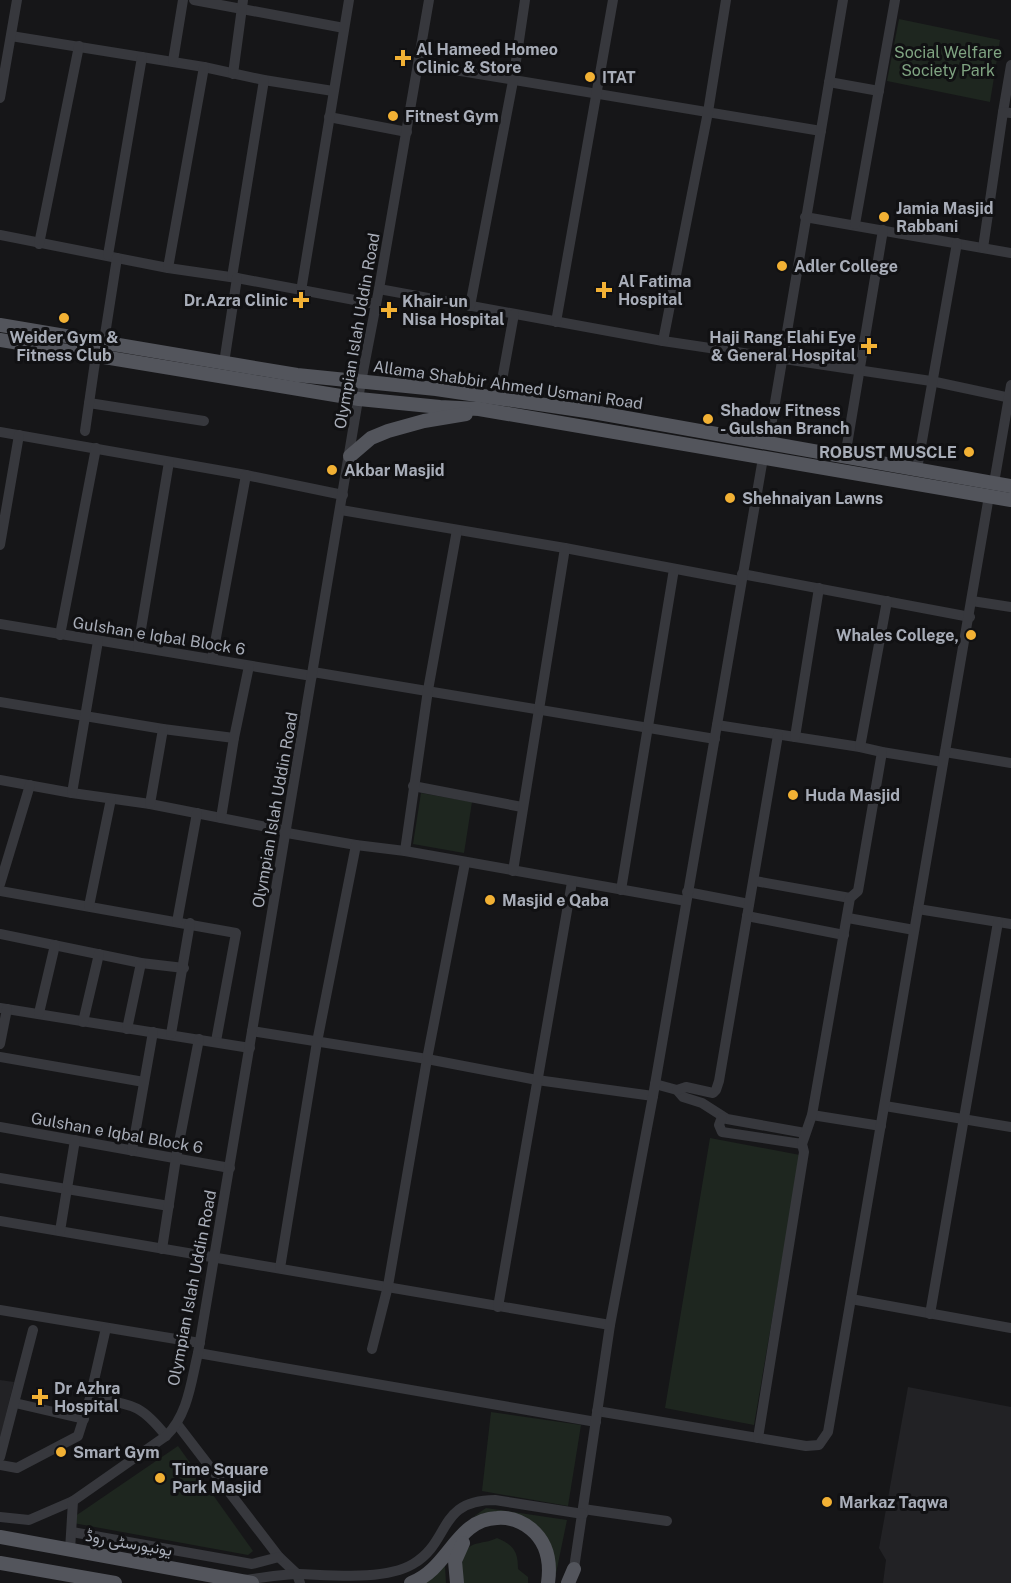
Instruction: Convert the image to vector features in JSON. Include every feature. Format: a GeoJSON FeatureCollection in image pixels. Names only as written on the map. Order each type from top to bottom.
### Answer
{"type":"FeatureCollection","features":[{"type":"Feature","properties":{"kind":"main road","name":"Allama Shabbir Ahmed Usmani Road"},"geometry":{"type":"LineString","coordinates":[[0,325],[297,375],[499,397],[593,412],[916,470],[991,490],[1011,500]]}},
{"type":"Feature","properties":{"kind":"main road","name":"Allama Shabbir Ahmed Usmani Road"},"geometry":{"type":"LineString","coordinates":[[0,340],[360,399],[440,408],[479,409],[763,458],[991,490],[1011,486]]}},
{"type":"Feature","properties":{"kind":"main road"},"geometry":{"type":"LineString","coordinates":[[350,456],[371,438],[388,431],[424,421],[460,416],[479,409]]}},
{"type":"Feature","properties":{"kind":"main road"},"geometry":{"type":"LineString","coordinates":[[411,1583],[421,1580],[442,1562],[469,1528],[491,1518],[515,1519],[541,1539],[547,1551],[544,1577]]}},
{"type":"Feature","properties":{"kind":"main road"},"geometry":{"type":"LineString","coordinates":[[457,1583],[455,1561],[459,1550],[473,1532],[489,1524],[510,1526],[527,1534],[537,1550],[544,1577]]}},
{"type":"Feature","properties":{"kind":"main road","name":"یونیورسٹی روڈ"},"geometry":{"type":"LineString","coordinates":[[0,1537],[246,1582],[266,1583]]}},
{"type":"Feature","properties":{"kind":"main road"},"geometry":{"type":"LineString","coordinates":[[0,1563],[51,1578],[116,1583]]}},
{"type":"Feature","properties":{"kind":"street"},"geometry":{"type":"LineString","coordinates":[[0,98],[17,0]]}},
{"type":"Feature","properties":{"kind":"street"},"geometry":{"type":"LineString","coordinates":[[173,61],[183,0]]}},
{"type":"Feature","properties":{"kind":"street"},"geometry":{"type":"LineString","coordinates":[[194,0],[243,4],[344,28]]}},
{"type":"Feature","properties":{"kind":"street"},"geometry":{"type":"LineString","coordinates":[[301,291],[349,0]]}},
{"type":"Feature","properties":{"kind":"street","name":"Olympian Islah Uddin Road"},"geometry":{"type":"LineString","coordinates":[[177,1424],[183,1412],[199,1348],[360,399],[361,382],[380,289],[429,0]]}},
{"type":"Feature","properties":{"kind":"street"},"geometry":{"type":"LineString","coordinates":[[470,306],[513,81],[525,0]]}},
{"type":"Feature","properties":{"kind":"street"},"geometry":{"type":"LineString","coordinates":[[556,322],[613,0]]}},
{"type":"Feature","properties":{"kind":"street"},"geometry":{"type":"LineString","coordinates":[[663,341],[708,112],[726,0]]}},
{"type":"Feature","properties":{"kind":"street"},"geometry":{"type":"LineString","coordinates":[[768,444],[843,0]]}},
{"type":"Feature","properties":{"kind":"street"},"geometry":{"type":"LineString","coordinates":[[855,224],[895,0]]}},
{"type":"Feature","properties":{"kind":"street"},"geometry":{"type":"LineString","coordinates":[[233,74],[243,4]]}},
{"type":"Feature","properties":{"kind":"street"},"geometry":{"type":"LineString","coordinates":[[11,36],[173,61],[264,80],[333,91]]}},
{"type":"Feature","properties":{"kind":"street"},"geometry":{"type":"LineString","coordinates":[[39,244],[79,46]]}},
{"type":"Feature","properties":{"kind":"street"},"geometry":{"type":"LineString","coordinates":[[104,341],[113,256],[141,57]]}},
{"type":"Feature","properties":{"kind":"street"},"geometry":{"type":"LineString","coordinates":[[418,64],[821,131]]}},
{"type":"Feature","properties":{"kind":"street"},"geometry":{"type":"LineString","coordinates":[[983,248],[1007,112],[1011,65]]}},
{"type":"Feature","properties":{"kind":"street"},"geometry":{"type":"LineString","coordinates":[[168,268],[204,67]]}},
{"type":"Feature","properties":{"kind":"street"},"geometry":{"type":"LineString","coordinates":[[224,363],[234,278],[264,80]]}},
{"type":"Feature","properties":{"kind":"street"},"geometry":{"type":"LineString","coordinates":[[829,82],[879,91]]}},
{"type":"Feature","properties":{"kind":"street"},"geometry":{"type":"LineString","coordinates":[[328,117],[407,132]]}},
{"type":"Feature","properties":{"kind":"street"},"geometry":{"type":"LineString","coordinates":[[805,217],[1011,253]]}},
{"type":"Feature","properties":{"kind":"street"},"geometry":{"type":"LineString","coordinates":[[845,457],[883,230]]}},
{"type":"Feature","properties":{"kind":"street"},"geometry":{"type":"LineString","coordinates":[[0,235],[168,268],[376,304]]}},
{"type":"Feature","properties":{"kind":"street"},"geometry":{"type":"LineString","coordinates":[[916,470],[957,243]]}},
{"type":"Feature","properties":{"kind":"street"},"geometry":{"type":"LineString","coordinates":[[380,289],[663,341],[931,381],[1010,398]]}},
{"type":"Feature","properties":{"kind":"street"},"geometry":{"type":"LineString","coordinates":[[499,397],[514,314]]}},
{"type":"Feature","properties":{"kind":"street"},"geometry":{"type":"LineString","coordinates":[[85,430],[96,355]]}},
{"type":"Feature","properties":{"kind":"street"},"geometry":{"type":"LineString","coordinates":[[0,1310],[106,1328],[199,1348],[597,1416],[819,1445],[825,1438],[830,1423],[944,757],[1011,385]]}},
{"type":"Feature","properties":{"kind":"street"},"geometry":{"type":"LineString","coordinates":[[89,403],[204,422]]}},
{"type":"Feature","properties":{"kind":"street"},"geometry":{"type":"LineString","coordinates":[[0,432],[343,495]]}},
{"type":"Feature","properties":{"kind":"street"},"geometry":{"type":"LineString","coordinates":[[0,545],[19,435]]}},
{"type":"Feature","properties":{"kind":"street"},"geometry":{"type":"LineString","coordinates":[[60,635],[96,448]]}},
{"type":"Feature","properties":{"kind":"street"},"geometry":{"type":"LineString","coordinates":[[571,1578],[583,1512],[610,1325],[654,1090],[763,458]]}},
{"type":"Feature","properties":{"kind":"street"},"geometry":{"type":"LineString","coordinates":[[138,647],[169,462]]}},
{"type":"Feature","properties":{"kind":"street"},"geometry":{"type":"LineString","coordinates":[[212,659],[246,476]]}},
{"type":"Feature","properties":{"kind":"street"},"geometry":{"type":"LineString","coordinates":[[341,510],[674,569],[819,588],[970,618]]}},
{"type":"Feature","properties":{"kind":"street"},"geometry":{"type":"LineString","coordinates":[[405,851],[428,690],[457,530]]}},
{"type":"Feature","properties":{"kind":"street"},"geometry":{"type":"LineString","coordinates":[[513,871],[565,548]]}},
{"type":"Feature","properties":{"kind":"street"},"geometry":{"type":"LineString","coordinates":[[621,890],[674,569]]}},
{"type":"Feature","properties":{"kind":"street"},"geometry":{"type":"LineString","coordinates":[[795,737],[819,588]]}},
{"type":"Feature","properties":{"kind":"street"},"geometry":{"type":"LineString","coordinates":[[860,747],[887,601]]}},
{"type":"Feature","properties":{"kind":"street"},"geometry":{"type":"LineString","coordinates":[[972,601],[1011,607]]}},
{"type":"Feature","properties":{"kind":"street","name":"Gulshan e Iqbal Block 6"},"geometry":{"type":"LineString","coordinates":[[0,624],[249,666],[428,690],[715,739]]}},
{"type":"Feature","properties":{"kind":"street"},"geometry":{"type":"LineString","coordinates":[[72,793],[98,641]]}},
{"type":"Feature","properties":{"kind":"street"},"geometry":{"type":"LineString","coordinates":[[221,818],[249,666]]}},
{"type":"Feature","properties":{"kind":"street"},"geometry":{"type":"LineString","coordinates":[[0,702],[163,729],[234,738]]}},
{"type":"Feature","properties":{"kind":"street"},"geometry":{"type":"LineString","coordinates":[[717,725],[882,752],[1011,764]]}},
{"type":"Feature","properties":{"kind":"street"},"geometry":{"type":"LineString","coordinates":[[150,804],[163,729]]}},
{"type":"Feature","properties":{"kind":"street"},"geometry":{"type":"LineString","coordinates":[[252,1031],[427,1059],[537,1080],[654,1090],[677,1090],[686,1087],[713,1093],[716,1090],[754,881],[778,735]]}},
{"type":"Feature","properties":{"kind":"street"},"geometry":{"type":"LineString","coordinates":[[758,1438],[804,1152],[803,1138],[812,1115],[850,898],[858,891],[882,752]]}},
{"type":"Feature","properties":{"kind":"street"},"geometry":{"type":"LineString","coordinates":[[0,780],[150,804],[356,845],[405,851],[572,882],[621,890],[749,904]]}},
{"type":"Feature","properties":{"kind":"street"},"geometry":{"type":"LineString","coordinates":[[0,884],[30,785]]}},
{"type":"Feature","properties":{"kind":"street"},"geometry":{"type":"LineString","coordinates":[[413,786],[522,807]]}},
{"type":"Feature","properties":{"kind":"street"},"geometry":{"type":"LineString","coordinates":[[89,906],[111,799]]}},
{"type":"Feature","properties":{"kind":"street"},"geometry":{"type":"LineString","coordinates":[[177,922],[197,813]]}},
{"type":"Feature","properties":{"kind":"street"},"geometry":{"type":"LineString","coordinates":[[280,1268],[317,1042],[356,845]]}},
{"type":"Feature","properties":{"kind":"street"},"geometry":{"type":"LineString","coordinates":[[372,1349],[388,1286],[427,1059],[465,863]]}},
{"type":"Feature","properties":{"kind":"street"},"geometry":{"type":"LineString","coordinates":[[754,881],[850,898]]}},
{"type":"Feature","properties":{"kind":"street"},"geometry":{"type":"LineString","coordinates":[[498,1307],[572,882]]}},
{"type":"Feature","properties":{"kind":"street"},"geometry":{"type":"LineString","coordinates":[[0,891],[236,933],[216,1041]]}},
{"type":"Feature","properties":{"kind":"street"},"geometry":{"type":"LineString","coordinates":[[918,909],[1011,924]]}},
{"type":"Feature","properties":{"kind":"street"},"geometry":{"type":"LineString","coordinates":[[747,916],[844,935]]}},
{"type":"Feature","properties":{"kind":"street"},"geometry":{"type":"LineString","coordinates":[[848,918],[914,930]]}},
{"type":"Feature","properties":{"kind":"street"},"geometry":{"type":"LineString","coordinates":[[930,1314],[966,1119],[998,922]]}},
{"type":"Feature","properties":{"kind":"street"},"geometry":{"type":"LineString","coordinates":[[171,1034],[190,924]]}},
{"type":"Feature","properties":{"kind":"street"},"geometry":{"type":"LineString","coordinates":[[0,934],[141,963],[184,968]]}},
{"type":"Feature","properties":{"kind":"street"},"geometry":{"type":"LineString","coordinates":[[39,1013],[55,945]]}},
{"type":"Feature","properties":{"kind":"street"},"geometry":{"type":"LineString","coordinates":[[83,1022],[99,954]]}},
{"type":"Feature","properties":{"kind":"street"},"geometry":{"type":"LineString","coordinates":[[127,1029],[141,963]]}},
{"type":"Feature","properties":{"kind":"street"},"geometry":{"type":"LineString","coordinates":[[0,1044],[4,1009],[250,1048]]}},
{"type":"Feature","properties":{"kind":"street"},"geometry":{"type":"LineString","coordinates":[[132,1151],[153,1032]]}},
{"type":"Feature","properties":{"kind":"street"},"geometry":{"type":"LineString","coordinates":[[162,1249],[176,1158],[199,1040]]}},
{"type":"Feature","properties":{"kind":"street"},"geometry":{"type":"LineString","coordinates":[[0,1057],[144,1082]]}},
{"type":"Feature","properties":{"kind":"street"},"geometry":{"type":"LineString","coordinates":[[677,1090],[683,1097],[702,1102],[722,1117],[719,1125],[722,1132],[803,1138]]}},
{"type":"Feature","properties":{"kind":"street"},"geometry":{"type":"LineString","coordinates":[[885,1106],[1011,1127]]}},
{"type":"Feature","properties":{"kind":"street"},"geometry":{"type":"LineString","coordinates":[[812,1115],[881,1125]]}},
{"type":"Feature","properties":{"kind":"street","name":"Gulshan e Iqbal Block 6"},"geometry":{"type":"LineString","coordinates":[[0,1127],[230,1168]]}},
{"type":"Feature","properties":{"kind":"street"},"geometry":{"type":"LineString","coordinates":[[60,1231],[75,1140]]}},
{"type":"Feature","properties":{"kind":"street"},"geometry":{"type":"LineString","coordinates":[[0,1178],[169,1206]]}},
{"type":"Feature","properties":{"kind":"street"},"geometry":{"type":"LineString","coordinates":[[0,1221],[610,1325]]}},
{"type":"Feature","properties":{"kind":"street"},"geometry":{"type":"LineString","coordinates":[[851,1299],[1011,1328]]}},
{"type":"Feature","properties":{"kind":"street"},"geometry":{"type":"LineString","coordinates":[[0,1465],[17,1468],[75,1438],[80,1432],[106,1328]]}},
{"type":"Feature","properties":{"kind":"street"},"geometry":{"type":"LineString","coordinates":[[0,1457],[33,1330]]}},
{"type":"Feature","properties":{"kind":"street"},"geometry":{"type":"LineString","coordinates":[[90,1398],[137,1406],[152,1418],[166,1436]]}},
{"type":"Feature","properties":{"kind":"street"},"geometry":{"type":"LineString","coordinates":[[15,1403],[84,1419]]}},
{"type":"Feature","properties":{"kind":"street"},"geometry":{"type":"LineString","coordinates":[[0,1517],[28,1520],[73,1502],[166,1436],[177,1424],[298,1579]]}},
{"type":"Feature","properties":{"kind":"street"},"geometry":{"type":"LineString","coordinates":[[246,1582],[387,1572],[400,1569],[413,1564],[425,1554],[436,1541],[448,1518],[468,1503],[481,1500],[667,1521]]}},
{"type":"Feature","properties":{"kind":"street"},"geometry":{"type":"LineString","coordinates":[[70,1550],[73,1502]]}},
{"type":"Feature","properties":{"kind":"street"},"geometry":{"type":"LineString","coordinates":[[72,1532],[252,1564],[279,1557]]}},
{"type":"Feature","properties":{"kind":"shaded area"},"geometry":{"type":"Polygon","coordinates":[[[0,1380],[14,1382],[0,1439],[0,1380]]]}},
{"type":"Feature","properties":{"kind":"shaded area"},"geometry":{"type":"Polygon","coordinates":[[[908,1387],[1011,1407],[1011,1583],[883,1583],[886,1560],[879,1548],[908,1387]]]}},
{"type":"Feature","properties":{"kind":"green space","name":"Social Welfare Society Park"},"geometry":{"type":"Polygon","coordinates":[[[899,19],[1000,40],[990,102],[887,81],[899,19]]]}},
{"type":"Feature","properties":{"kind":"green space"},"geometry":{"type":"Polygon","coordinates":[[[421,793],[472,802],[464,853],[413,844],[421,793]]]}},
{"type":"Feature","properties":{"kind":"green space"},"geometry":{"type":"Polygon","coordinates":[[[710,1138],[800,1155],[754,1425],[665,1408],[710,1138]]]}},
{"type":"Feature","properties":{"kind":"green space"},"geometry":{"type":"Polygon","coordinates":[[[491,1412],[581,1425],[568,1506],[482,1491],[491,1412]]]}},
{"type":"Feature","properties":{"kind":"green space"},"geometry":{"type":"Polygon","coordinates":[[[178,1446],[253,1551],[248,1555],[73,1523],[74,1517],[178,1446]]]}},
{"type":"Feature","properties":{"kind":"green space"},"geometry":{"type":"Polygon","coordinates":[[[486,1508],[567,1520],[554,1583],[552,1556],[508,1513],[484,1513],[473,1517],[486,1508]]]}},
{"type":"Feature","properties":{"kind":"green space"},"geometry":{"type":"Polygon","coordinates":[[[497,1538],[514,1550],[518,1569],[528,1577],[528,1583],[462,1583],[461,1571],[466,1550],[475,1544],[497,1538]]]}},
{"type":"Feature","properties":{"kind":"green space"},"geometry":{"type":"Polygon","coordinates":[[[447,1553],[446,1583],[420,1583],[447,1553]]]}},
{"type":"Feature","properties":{"kind":"place","name":"Al Hameed Homeo Clinic & Store"},"geometry":{"type":"Point","coordinates":[403,58]}},
{"type":"Feature","properties":{"kind":"place","name":"ITAT"},"geometry":{"type":"Point","coordinates":[590,77]}},
{"type":"Feature","properties":{"kind":"place","name":"Fitnest Gym"},"geometry":{"type":"Point","coordinates":[393,116]}},
{"type":"Feature","properties":{"kind":"place","name":"Jamia Masjid Rabbani"},"geometry":{"type":"Point","coordinates":[884,217]}},
{"type":"Feature","properties":{"kind":"place","name":"Adler College"},"geometry":{"type":"Point","coordinates":[782,266]}},
{"type":"Feature","properties":{"kind":"place","name":"Al Fatima Hospital"},"geometry":{"type":"Point","coordinates":[604,290]}},
{"type":"Feature","properties":{"kind":"place","name":"Dr.Azra Clinic"},"geometry":{"type":"Point","coordinates":[301,300]}},
{"type":"Feature","properties":{"kind":"place","name":"Khair-un Nisa Hospital"},"geometry":{"type":"Point","coordinates":[389,310]}},
{"type":"Feature","properties":{"kind":"place","name":"Weider Gym & Fitness Club"},"geometry":{"type":"Point","coordinates":[64,318]}},
{"type":"Feature","properties":{"kind":"place","name":"Haji Rang Elahi Eye & General Hospital"},"geometry":{"type":"Point","coordinates":[869,346]}},
{"type":"Feature","properties":{"kind":"place","name":"Shadow Fitness - Gulshan Branch"},"geometry":{"type":"Point","coordinates":[708,419]}},
{"type":"Feature","properties":{"kind":"place","name":"ROBUST MUSCLE"},"geometry":{"type":"Point","coordinates":[969,452]}},
{"type":"Feature","properties":{"kind":"place","name":"Akbar Masjid"},"geometry":{"type":"Point","coordinates":[332,470]}},
{"type":"Feature","properties":{"kind":"place","name":"Shehnaiyan Lawns"},"geometry":{"type":"Point","coordinates":[730,498]}},
{"type":"Feature","properties":{"kind":"place","name":"Whales College,"},"geometry":{"type":"Point","coordinates":[971,635]}},
{"type":"Feature","properties":{"kind":"place","name":"Huda Masjid"},"geometry":{"type":"Point","coordinates":[793,795]}},
{"type":"Feature","properties":{"kind":"place","name":"Masjid e Qaba"},"geometry":{"type":"Point","coordinates":[490,900]}},
{"type":"Feature","properties":{"kind":"place","name":"Dr Azhra Hospital"},"geometry":{"type":"Point","coordinates":[40,1397]}},
{"type":"Feature","properties":{"kind":"place","name":"Smart Gym"},"geometry":{"type":"Point","coordinates":[61,1452]}},
{"type":"Feature","properties":{"kind":"place","name":"Time Square Park Masjid"},"geometry":{"type":"Point","coordinates":[160,1478]}},
{"type":"Feature","properties":{"kind":"place","name":"Markaz Taqwa"},"geometry":{"type":"Point","coordinates":[827,1502]}}]}
